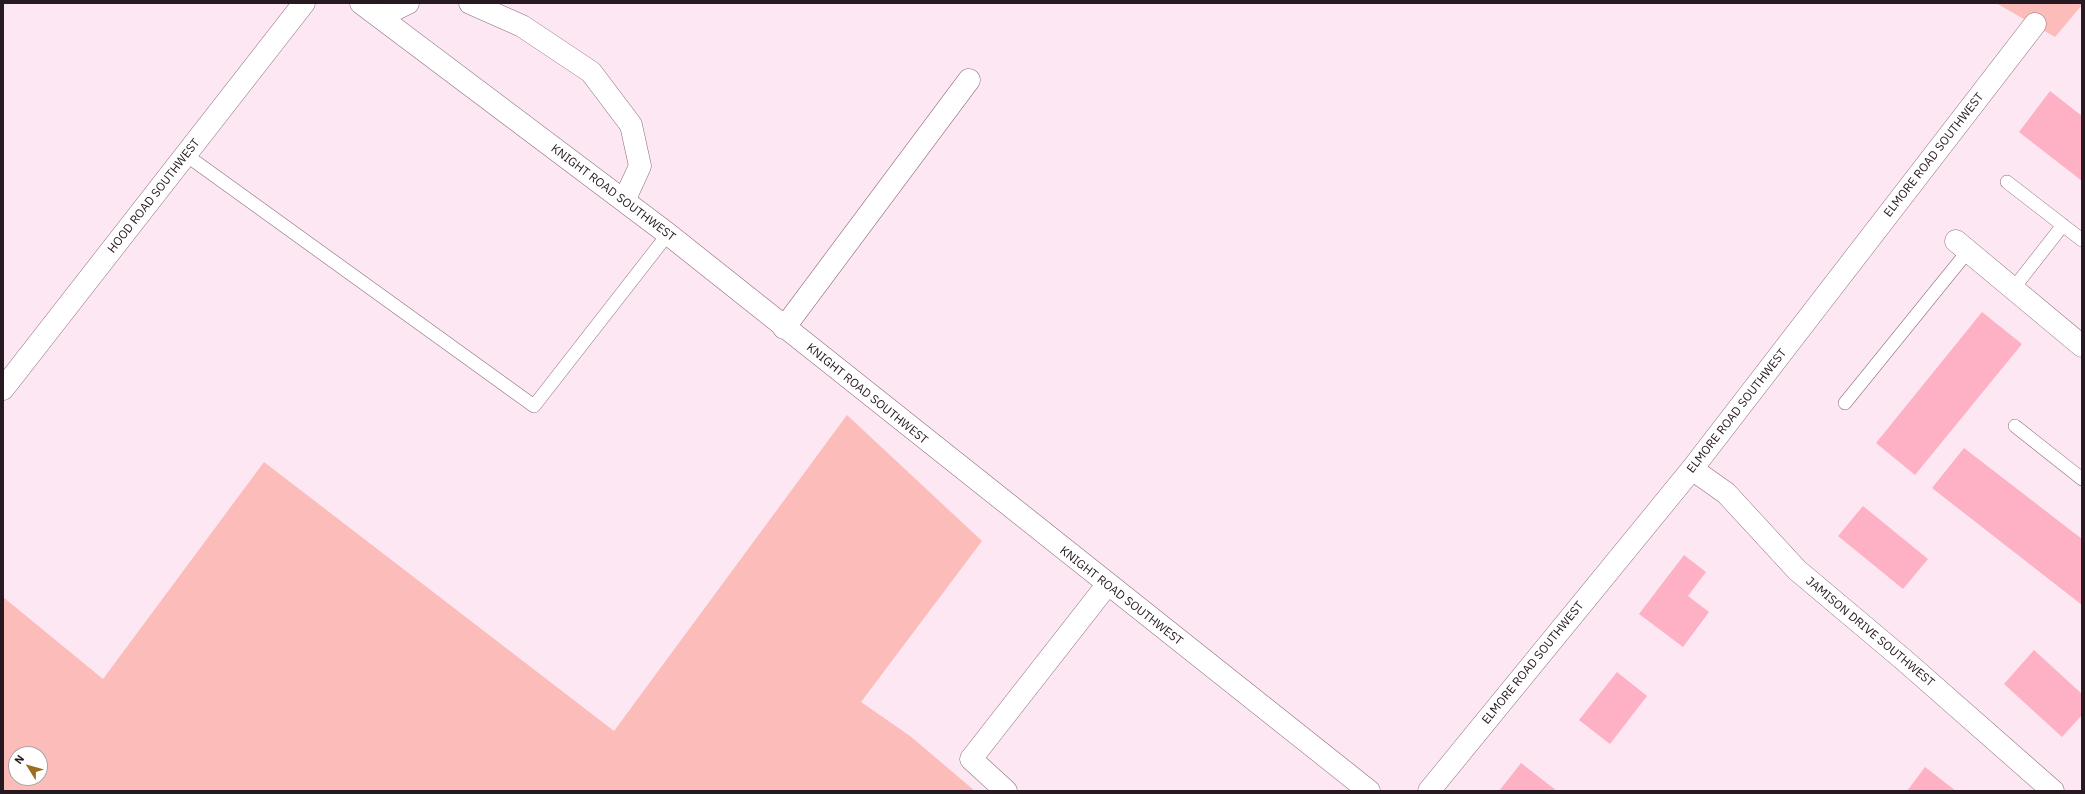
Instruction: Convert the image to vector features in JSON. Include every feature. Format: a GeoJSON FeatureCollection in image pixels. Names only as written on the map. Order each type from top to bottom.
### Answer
{"type":"FeatureCollection","features":[{"type":"Feature","properties":{"kind":"street","name":"HOOD ROAD SOUTHWEST"},"geometry":{"type":"LineString","coordinates":[[3,389],[304,3]]}},
{"type":"Feature","properties":{"kind":"street","name":"KNIGHT ROAD SOUTHWEST"},"geometry":{"type":"LineString","coordinates":[[361,3],[668,234],[784,328],[1368,791]]}},
{"type":"Feature","properties":{"kind":"street"},"geometry":{"type":"LineString","coordinates":[[380,17],[408,3]]}},
{"type":"Feature","properties":{"kind":"street"},"geometry":{"type":"LineString","coordinates":[[470,3],[522,26],[591,72],[631,125],[640,166],[624,201]]}},
{"type":"Feature","properties":{"kind":"street","name":"ELMORE ROAD SOUTHWEST"},"geometry":{"type":"LineString","coordinates":[[1429,791],[1692,469],[2035,24]]}},
{"type":"Feature","properties":{"kind":"street"},"geometry":{"type":"LineString","coordinates":[[784,328],[969,80]]}},
{"type":"Feature","properties":{"kind":"street"},"geometry":{"type":"LineString","coordinates":[[1962,246],[2082,346]]}},
{"type":"Feature","properties":{"kind":"street","name":"JAMISON DRIVE SOUTHWEST"},"geometry":{"type":"LineString","coordinates":[[1692,469],[1726,493],[1797,570],[1904,660],[2053,791]]}},
{"type":"Feature","properties":{"kind":"street"},"geometry":{"type":"LineString","coordinates":[[1006,791],[971,759],[1107,585]]}},
{"type":"Feature","properties":{"kind":"lane"},"geometry":{"type":"LineString","coordinates":[[186,155],[534,406],[668,234]]}},
{"type":"Feature","properties":{"kind":"lane"},"geometry":{"type":"LineString","coordinates":[[2007,182],[2082,240]]}},
{"type":"Feature","properties":{"kind":"lane"},"geometry":{"type":"LineString","coordinates":[[2013,289],[2063,226]]}},
{"type":"Feature","properties":{"kind":"lane"},"geometry":{"type":"LineString","coordinates":[[1845,403],[1962,246]]}},
{"type":"Feature","properties":{"kind":"lane"},"geometry":{"type":"LineString","coordinates":[[2015,426],[2082,479]]}},
{"type":"Feature","properties":{"kind":"shaded area"},"geometry":{"type":"Polygon","coordinates":[[[1996,3],[2082,3],[2082,5],[2055,37],[1996,3]]]}},
{"type":"Feature","properties":{"kind":"shaded area"},"geometry":{"type":"Polygon","coordinates":[[[847,415],[982,541],[861,702],[910,736],[975,791],[3,791],[3,597],[103,679],[264,462],[614,731],[847,415]]]}},
{"type":"Feature","properties":{"kind":"building"},"geometry":{"type":"Polygon","coordinates":[[[2050,91],[2082,116],[2082,181],[2019,132],[2050,91]]]}},
{"type":"Feature","properties":{"kind":"building"},"geometry":{"type":"Polygon","coordinates":[[[1982,312],[2022,344],[1915,475],[1876,443],[1982,312]]]}},
{"type":"Feature","properties":{"kind":"building"},"geometry":{"type":"Polygon","coordinates":[[[1964,448],[2082,539],[2082,605],[1932,488],[1964,448]]]}},
{"type":"Feature","properties":{"kind":"building"},"geometry":{"type":"Polygon","coordinates":[[[1863,506],[1928,559],[1903,589],[1838,536],[1863,506]]]}},
{"type":"Feature","properties":{"kind":"building"},"geometry":{"type":"Polygon","coordinates":[[[1684,555],[1706,572],[1688,596],[1709,612],[1683,647],[1639,614],[1684,555]]]}},
{"type":"Feature","properties":{"kind":"building"},"geometry":{"type":"Polygon","coordinates":[[[2034,650],[2082,694],[2082,715],[2062,737],[2004,684],[2034,650]]]}},
{"type":"Feature","properties":{"kind":"building"},"geometry":{"type":"Polygon","coordinates":[[[1617,672],[1647,696],[1610,744],[1579,720],[1617,672]]]}},
{"type":"Feature","properties":{"kind":"building"},"geometry":{"type":"Polygon","coordinates":[[[1521,763],[1557,791],[1499,791],[1521,763]]]}},
{"type":"Feature","properties":{"kind":"building"},"geometry":{"type":"Polygon","coordinates":[[[1925,767],[1956,791],[1907,791],[1925,767]]]}}]}
